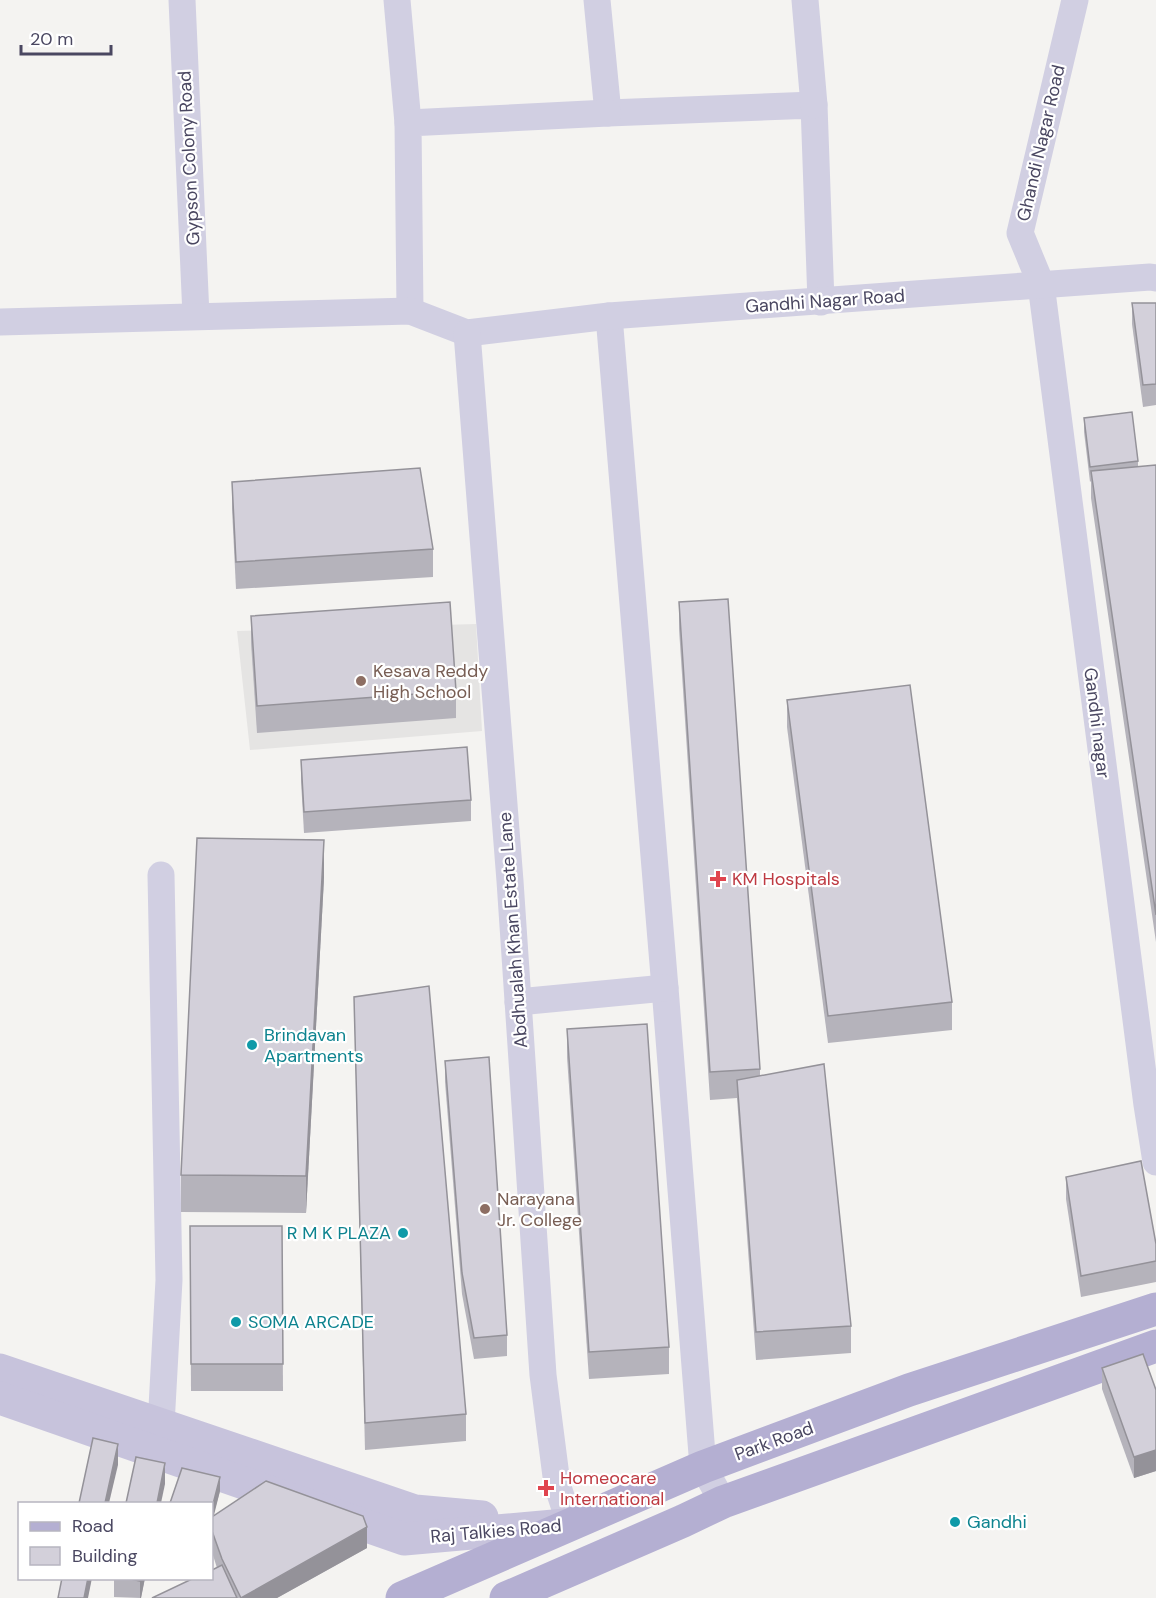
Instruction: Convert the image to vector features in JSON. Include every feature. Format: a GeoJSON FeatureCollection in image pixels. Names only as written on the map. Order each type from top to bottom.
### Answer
{"type":"FeatureCollection","features":[{"type":"Feature","properties":{"kind":"main road","name":"Park Road"},"geometry":{"type":"LineString","coordinates":[[402,1598],[703,1467],[909,1390],[1156,1309]]}},
{"type":"Feature","properties":{"kind":"main road"},"geometry":{"type":"LineString","coordinates":[[506,1598],[723,1502],[1156,1347]]}},
{"type":"Feature","properties":{"kind":"street","name":"Gypson Colony Road"},"geometry":{"type":"LineString","coordinates":[[182,0],[196,316]]}},
{"type":"Feature","properties":{"kind":"street"},"geometry":{"type":"LineString","coordinates":[[397,0],[408,123],[410,311]]}},
{"type":"Feature","properties":{"kind":"street"},"geometry":{"type":"LineString","coordinates":[[597,0],[608,113]]}},
{"type":"Feature","properties":{"kind":"street"},"geometry":{"type":"LineString","coordinates":[[805,0],[814,105],[821,302]]}},
{"type":"Feature","properties":{"kind":"street","name":"Ghandi Nagar Road"},"geometry":{"type":"LineString","coordinates":[[1041,284],[1020,233],[1075,0]]}},
{"type":"Feature","properties":{"kind":"street"},"geometry":{"type":"LineString","coordinates":[[408,123],[814,105]]}},
{"type":"Feature","properties":{"kind":"street","name":"Gandhi Nagar Road"},"geometry":{"type":"LineString","coordinates":[[466,333],[609,316],[1041,284],[1156,278]]}},
{"type":"Feature","properties":{"kind":"street","name":"Gandhi nagar"},"geometry":{"type":"LineString","coordinates":[[1041,284],[1145,1093],[1156,1162]]}},
{"type":"Feature","properties":{"kind":"street"},"geometry":{"type":"LineString","coordinates":[[0,322],[410,311],[466,333]]}},
{"type":"Feature","properties":{"kind":"street"},"geometry":{"type":"LineString","coordinates":[[609,316],[703,1467],[723,1502]]}},
{"type":"Feature","properties":{"kind":"street","name":"Abdhualah Khan Estate Lane"},"geometry":{"type":"LineString","coordinates":[[466,333],[518,1002],[543,1376],[556,1484],[570,1524]]}},
{"type":"Feature","properties":{"kind":"street"},"geometry":{"type":"LineString","coordinates":[[161,875],[170,1280],[161,1425]]}},
{"type":"Feature","properties":{"kind":"street"},"geometry":{"type":"LineString","coordinates":[[518,1002],[665,988]]}},
{"type":"Feature","properties":{"kind":"street","name":"Raj Talkies Road"},"geometry":{"type":"LineString","coordinates":[[0,1370],[415,1511],[570,1524]]}},
{"type":"Feature","properties":{"kind":"street","name":"Raj Talkies Road"},"geometry":{"type":"LineString","coordinates":[[0,1398],[404,1539],[570,1524]]}},
{"type":"Feature","properties":{"kind":"shaded area","name":"Kesava Reddy High School"},"geometry":{"type":"Polygon","coordinates":[[[476,624],[482,731],[250,750],[237,631],[476,624]]]}},
{"type":"Feature","properties":{"kind":"building"},"geometry":{"type":"Polygon","coordinates":[[[1132,303],[1156,303],[1156,384],[1143,385],[1132,303]]]}},
{"type":"Feature","properties":{"kind":"building"},"geometry":{"type":"Polygon","coordinates":[[[1132,412],[1138,461],[1090,467],[1084,418],[1132,412]]]}},
{"type":"Feature","properties":{"kind":"building"},"geometry":{"type":"Polygon","coordinates":[[[1156,465],[1156,915],[1091,471],[1156,465]]]}},
{"type":"Feature","properties":{"kind":"building"},"geometry":{"type":"Polygon","coordinates":[[[420,468],[433,549],[236,562],[232,482],[420,468]]]}},
{"type":"Feature","properties":{"kind":"building"},"geometry":{"type":"Polygon","coordinates":[[[728,599],[760,1069],[710,1072],[679,602],[728,599]]]}},
{"type":"Feature","properties":{"kind":"building"},"geometry":{"type":"Polygon","coordinates":[[[450,602],[456,691],[257,706],[251,616],[450,602]]]}},
{"type":"Feature","properties":{"kind":"building"},"geometry":{"type":"Polygon","coordinates":[[[910,685],[952,1002],[828,1016],[787,700],[910,685]]]}},
{"type":"Feature","properties":{"kind":"building"},"geometry":{"type":"Polygon","coordinates":[[[467,747],[471,800],[304,812],[301,760],[467,747]]]}},
{"type":"Feature","properties":{"kind":"building","name":"Brindavan Apartments"},"geometry":{"type":"Polygon","coordinates":[[[197,838],[324,840],[306,1176],[181,1175],[197,838]]]}},
{"type":"Feature","properties":{"kind":"building","name":"R M K PLAZA"},"geometry":{"type":"Polygon","coordinates":[[[429,986],[466,1414],[365,1423],[354,997],[429,986]]]}},
{"type":"Feature","properties":{"kind":"building"},"geometry":{"type":"Polygon","coordinates":[[[647,1024],[669,1347],[589,1352],[567,1029],[647,1024]]]}},
{"type":"Feature","properties":{"kind":"building"},"geometry":{"type":"Polygon","coordinates":[[[489,1057],[507,1335],[474,1338],[462,1273],[445,1061],[489,1057]]]}},
{"type":"Feature","properties":{"kind":"building"},"geometry":{"type":"Polygon","coordinates":[[[824,1064],[851,1326],[756,1332],[737,1080],[824,1064]]]}},
{"type":"Feature","properties":{"kind":"building"},"geometry":{"type":"Polygon","coordinates":[[[1141,1161],[1156,1244],[1156,1261],[1081,1276],[1066,1177],[1141,1161]]]}},
{"type":"Feature","properties":{"kind":"building","name":"SOMA ARCADE"},"geometry":{"type":"Polygon","coordinates":[[[190,1226],[282,1226],[283,1364],[191,1364],[190,1226]]]}},
{"type":"Feature","properties":{"kind":"building"},"geometry":{"type":"Polygon","coordinates":[[[1143,1354],[1156,1390],[1156,1450],[1134,1457],[1102,1368],[1143,1354]]]}},
{"type":"Feature","properties":{"kind":"building"},"geometry":{"type":"Polygon","coordinates":[[[93,1438],[118,1444],[105,1502],[79,1502],[93,1438]]]}},
{"type":"Feature","properties":{"kind":"building"},"geometry":{"type":"Polygon","coordinates":[[[136,1457],[165,1463],[157,1502],[126,1502],[136,1457]]]}},
{"type":"Feature","properties":{"kind":"building"},"geometry":{"type":"Polygon","coordinates":[[[182,1468],[220,1477],[213,1504],[213,1502],[170,1502],[182,1468]]]}},
{"type":"Feature","properties":{"kind":"building"},"geometry":{"type":"Polygon","coordinates":[[[266,1481],[363,1516],[367,1527],[241,1598],[222,1559],[213,1534],[213,1516],[266,1481]]]}},
{"type":"Feature","properties":{"kind":"building"},"geometry":{"type":"Polygon","coordinates":[[[222,1565],[237,1598],[152,1598],[190,1580],[213,1580],[213,1570],[222,1565]]]}},
{"type":"Feature","properties":{"kind":"building"},"geometry":{"type":"Polygon","coordinates":[[[62,1580],[88,1580],[84,1598],[58,1598],[62,1580]]]}},
{"type":"Feature","properties":{"kind":"place","name":"Kesava Reddy High School"},"geometry":{"type":"Point","coordinates":[361,681]}},
{"type":"Feature","properties":{"kind":"place","name":"KM Hospitals"},"geometry":{"type":"Point","coordinates":[718,879]}},
{"type":"Feature","properties":{"kind":"place","name":"Brindavan Apartments"},"geometry":{"type":"Point","coordinates":[252,1045]}},
{"type":"Feature","properties":{"kind":"place","name":"Narayana Jr. College"},"geometry":{"type":"Point","coordinates":[485,1209]}},
{"type":"Feature","properties":{"kind":"place","name":"R M K PLAZA"},"geometry":{"type":"Point","coordinates":[403,1233]}},
{"type":"Feature","properties":{"kind":"place","name":"SOMA ARCADE"},"geometry":{"type":"Point","coordinates":[236,1322]}},
{"type":"Feature","properties":{"kind":"place","name":"Homeocare International"},"geometry":{"type":"Point","coordinates":[546,1488]}},
{"type":"Feature","properties":{"kind":"place","name":"Gandhi"},"geometry":{"type":"Point","coordinates":[955,1522]}}]}
